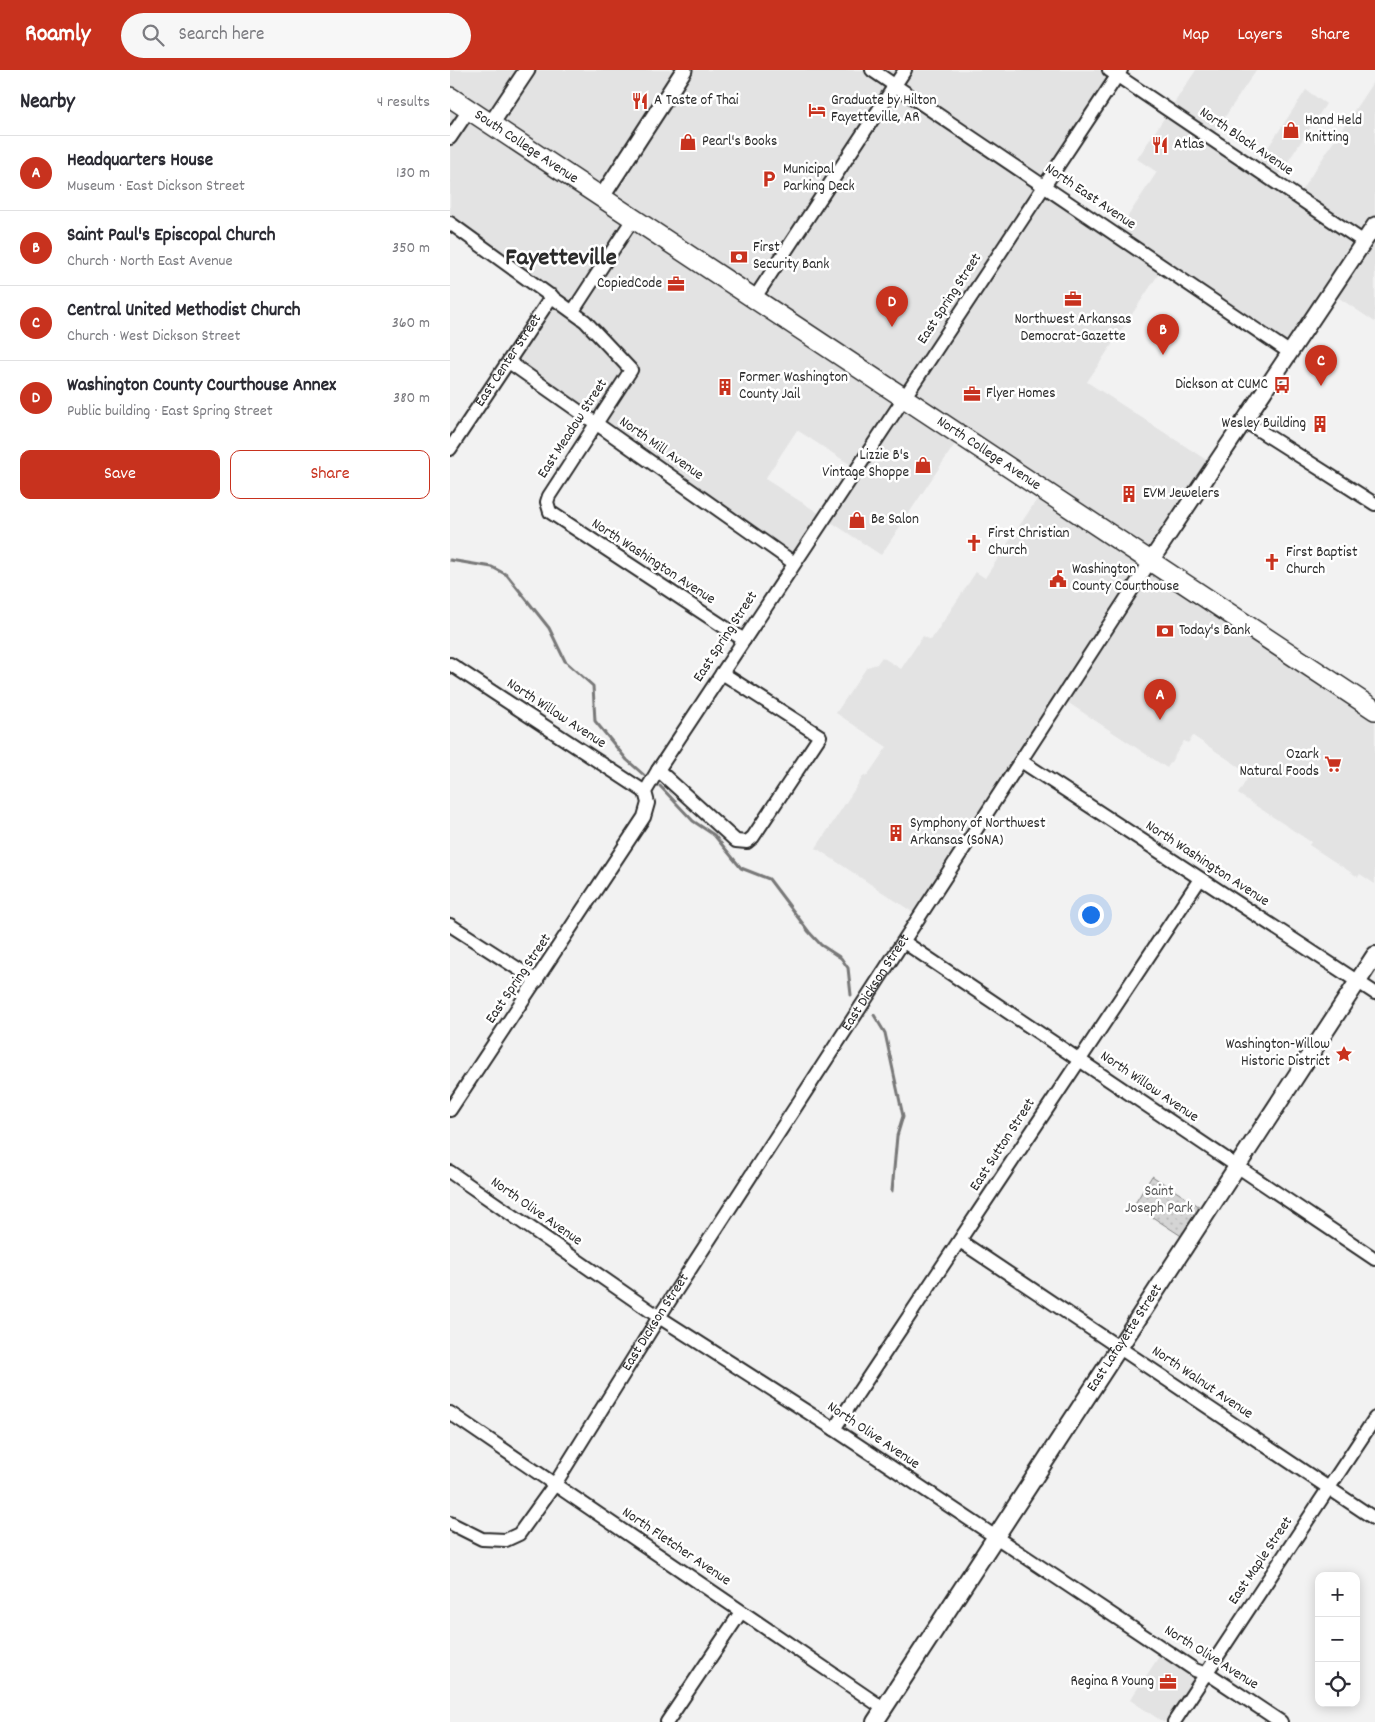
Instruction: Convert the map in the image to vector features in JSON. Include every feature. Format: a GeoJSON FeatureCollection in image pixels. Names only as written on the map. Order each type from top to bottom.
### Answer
{"type":"FeatureCollection","features":[{"type":"Feature","properties":{"kind":"main road","name":"South College Avenue"},"geometry":{"type":"LineString","coordinates":[[450,97],[601,198]]}},
{"type":"Feature","properties":{"kind":"main road","name":"North College Avenue"},"geometry":{"type":"LineString","coordinates":[[601,198],[905,397],[1150,562],[1375,710]]}},
{"type":"Feature","properties":{"kind":"main road","name":"East Lafayette Street"},"geometry":{"type":"LineString","coordinates":[[877,1718],[1375,955]]}},
{"type":"Feature","properties":{"kind":"street"},"geometry":{"type":"LineString","coordinates":[[491,124],[527,70]]}},
{"type":"Feature","properties":{"kind":"street"},"geometry":{"type":"LineString","coordinates":[[601,198],[684,70]]}},
{"type":"Feature","properties":{"kind":"street","name":"North East Avenue"},"geometry":{"type":"LineString","coordinates":[[872,70],[1045,185],[1289,352]]}},
{"type":"Feature","properties":{"kind":"street"},"geometry":{"type":"LineString","coordinates":[[754,299],[905,70]]}},
{"type":"Feature","properties":{"kind":"street","name":"East Spring Street"},"geometry":{"type":"LineString","coordinates":[[450,1110],[538,981],[644,817],[648,803],[645,792],[658,770],[1045,185],[1116,72]]}},
{"type":"Feature","properties":{"kind":"street","name":"North Block Avenue"},"geometry":{"type":"LineString","coordinates":[[1116,72],[1364,242]]}},
{"type":"Feature","properties":{"kind":"street"},"geometry":{"type":"LineString","coordinates":[[450,138],[469,110]]}},
{"type":"Feature","properties":{"kind":"street"},"geometry":{"type":"LineString","coordinates":[[451,226],[573,311],[633,219]]}},
{"type":"Feature","properties":{"kind":"street","name":"East Dickson Street"},"geometry":{"type":"LineString","coordinates":[[450,1523],[482,1538],[506,1540],[519,1534],[555,1484],[660,1317],[1150,562],[1243,420],[1375,225]]}},
{"type":"Feature","properties":{"kind":"street","name":"East Center Street"},"geometry":{"type":"LineString","coordinates":[[450,449],[552,296]]}},
{"type":"Feature","properties":{"kind":"street","name":"East Meadow Street"},"geometry":{"type":"LineString","coordinates":[[547,508],[549,496],[631,370],[597,332],[573,311]]}},
{"type":"Feature","properties":{"kind":"street","name":"North Mill Avenue"},"geometry":{"type":"LineString","coordinates":[[509,362],[794,563]]}},
{"type":"Feature","properties":{"kind":"street"},"geometry":{"type":"LineString","coordinates":[[1243,420],[1375,504]]}},
{"type":"Feature","properties":{"kind":"street","name":"North Washington Avenue"},"geometry":{"type":"LineString","coordinates":[[547,508],[554,516],[744,640]]}},
{"type":"Feature","properties":{"kind":"street","name":"North Willow Avenue"},"geometry":{"type":"LineString","coordinates":[[450,664],[645,792]]}},
{"type":"Feature","properties":{"kind":"street"},"geometry":{"type":"LineString","coordinates":[[658,770],[736,841],[747,842],[753,838],[820,736],[722,673]]}},
{"type":"Feature","properties":{"kind":"street","name":"North Washington Avenue"},"geometry":{"type":"LineString","coordinates":[[1021,761],[1375,993]]}},
{"type":"Feature","properties":{"kind":"street","name":"East Sutton Street"},"geometry":{"type":"LineString","coordinates":[[834,1429],[1200,879]]}},
{"type":"Feature","properties":{"kind":"street"},"geometry":{"type":"LineString","coordinates":[[450,925],[538,981]]}},
{"type":"Feature","properties":{"kind":"street","name":"North Willow Avenue"},"geometry":{"type":"LineString","coordinates":[[904,942],[1237,1168],[1375,1259]]}},
{"type":"Feature","properties":{"kind":"street","name":"North Olive Avenue"},"geometry":{"type":"LineString","coordinates":[[450,1172],[660,1317],[834,1429],[1195,1670],[1212,1676],[1281,1722]]}},
{"type":"Feature","properties":{"kind":"street","name":"North Walnut Avenue"},"geometry":{"type":"LineString","coordinates":[[960,1241],[1375,1518]]}},
{"type":"Feature","properties":{"kind":"street","name":"North Fletcher Avenue"},"geometry":{"type":"LineString","coordinates":[[450,1413],[741,1612],[877,1718]]}},
{"type":"Feature","properties":{"kind":"street","name":"East Maple Street"},"geometry":{"type":"LineString","coordinates":[[1174,1722],[1375,1418]]}},
{"type":"Feature","properties":{"kind":"street"},"geometry":{"type":"LineString","coordinates":[[667,1722],[741,1612]]}},
{"type":"Feature","properties":{"kind":"shaded area"},"geometry":{"type":"Polygon","coordinates":[[[450,70],[1121,70],[1045,185],[1116,234],[1157,172],[1137,159],[1196,70],[1256,70],[1211,138],[1255,167],[1306,90],[1326,104],[1275,181],[1297,197],[1375,79],[1375,322],[1330,292],[1289,352],[1164,266],[1087,382],[1214,465],[1150,561],[1375,710],[1375,884],[1360,874],[1358,877],[1309,845],[1311,842],[1238,794],[1250,774],[1193,736],[1188,743],[1184,741],[1167,768],[1061,698],[920,917],[816,848],[864,775],[867,776],[887,747],[836,713],[867,667],[877,664],[882,657],[901,669],[923,636],[931,640],[976,572],[985,578],[1043,490],[961,435],[881,555],[825,518],[794,563],[509,362],[551,296],[450,223],[450,70]],[[797,430],[765,479],[825,517],[857,469],[797,430]]]}},
{"type":"Feature","properties":{"kind":"shaded area"},"geometry":{"type":"Polygon","coordinates":[[[1164,1649],[1205,1673],[1174,1722],[1163,1722],[1130,1700],[1164,1649]]]}},
{"type":"Feature","properties":{"kind":"green space","name":"Saint Joseph Park"},"geometry":{"type":"Polygon","coordinates":[[[1152,1176],[1208,1212],[1189,1241],[1134,1205],[1152,1176]]]}},
{"type":"Feature","properties":{"kind":"waterway"},"geometry":{"type":"LineString","coordinates":[[450,560],[492,567],[507,575],[549,628],[565,661],[593,686],[595,721],[627,760],[645,776]]}},
{"type":"Feature","properties":{"kind":"waterway"},"geometry":{"type":"LineString","coordinates":[[660,786],[693,821],[714,835],[741,868],[769,879],[809,932],[821,945],[841,958],[848,968],[851,995]]}},
{"type":"Feature","properties":{"kind":"waterway"},"geometry":{"type":"LineString","coordinates":[[874,1015],[885,1033],[903,1116],[897,1136],[892,1191]]}},
{"type":"Feature","properties":{"kind":"place","name":"A Taste of Thai"},"geometry":{"type":"Point","coordinates":[640,101]}},
{"type":"Feature","properties":{"kind":"place","name":"Graduate by Hilton Fayetteville, AR"},"geometry":{"type":"Point","coordinates":[817,110]}},
{"type":"Feature","properties":{"kind":"place","name":"Hand Held Knitting"},"geometry":{"type":"Point","coordinates":[1291,130]}},
{"type":"Feature","properties":{"kind":"place","name":"Pearl's Books"},"geometry":{"type":"Point","coordinates":[688,142]}},
{"type":"Feature","properties":{"kind":"place","name":"Atlas"},"geometry":{"type":"Point","coordinates":[1160,145]}},
{"type":"Feature","properties":{"kind":"place","name":"Municipal Parking Deck"},"geometry":{"type":"Point","coordinates":[769,179]}},
{"type":"Feature","properties":{"kind":"place","name":"First Security Bank"},"geometry":{"type":"Point","coordinates":[739,257]}},
{"type":"Feature","properties":{"kind":"place","name":"CopiedCode"},"geometry":{"type":"Point","coordinates":[676,284]}},
{"type":"Feature","properties":{"kind":"place","name":"Northwest Arkansas Democrat-Gazette"},"geometry":{"type":"Point","coordinates":[1073,299]}},
{"type":"Feature","properties":{"kind":"place","name":"Washington County Courthouse Annex"},"geometry":{"type":"Point","coordinates":[892,327]}},
{"type":"Feature","properties":{"kind":"place","name":"Saint Paul's Episcopal Church"},"geometry":{"type":"Point","coordinates":[1163,355]}},
{"type":"Feature","properties":{"kind":"place","name":"Dickson at CUMC"},"geometry":{"type":"Point","coordinates":[1282,385]}},
{"type":"Feature","properties":{"kind":"place","name":"Central United Methodist Church"},"geometry":{"type":"Point","coordinates":[1321,386]}},
{"type":"Feature","properties":{"kind":"place","name":"Former Washington County Jail"},"geometry":{"type":"Point","coordinates":[725,387]}},
{"type":"Feature","properties":{"kind":"place","name":"Flyer Homes"},"geometry":{"type":"Point","coordinates":[972,394]}},
{"type":"Feature","properties":{"kind":"place","name":"Wesley Building"},"geometry":{"type":"Point","coordinates":[1320,424]}},
{"type":"Feature","properties":{"kind":"place","name":"Lizzie B's Vintage Shoppe"},"geometry":{"type":"Point","coordinates":[923,465]}},
{"type":"Feature","properties":{"kind":"place","name":"EVM Jewelers"},"geometry":{"type":"Point","coordinates":[1129,494]}},
{"type":"Feature","properties":{"kind":"place","name":"Be Salon"},"geometry":{"type":"Point","coordinates":[857,520]}},
{"type":"Feature","properties":{"kind":"place","name":"First Christian Church"},"geometry":{"type":"Point","coordinates":[974,543]}},
{"type":"Feature","properties":{"kind":"place","name":"First Baptist Church"},"geometry":{"type":"Point","coordinates":[1272,562]}},
{"type":"Feature","properties":{"kind":"place","name":"Washington County Courthouse"},"geometry":{"type":"Point","coordinates":[1058,579]}},
{"type":"Feature","properties":{"kind":"place","name":"Today's Bank"},"geometry":{"type":"Point","coordinates":[1165,631]}},
{"type":"Feature","properties":{"kind":"place","name":"Headquarters House"},"geometry":{"type":"Point","coordinates":[1160,720]}},
{"type":"Feature","properties":{"kind":"place","name":"Ozark Natural Foods"},"geometry":{"type":"Point","coordinates":[1333,764]}},
{"type":"Feature","properties":{"kind":"place","name":"Symphony of Northwest Arkansas (SoNA)"},"geometry":{"type":"Point","coordinates":[896,833]}},
{"type":"Feature","properties":{"kind":"place","name":"Washington-Willow Historic District"},"geometry":{"type":"Point","coordinates":[1344,1054]}},
{"type":"Feature","properties":{"kind":"place","name":"Regina R Young"},"geometry":{"type":"Point","coordinates":[1168,1682]}},
{"type":"Feature","properties":{"kind":"district","name":"Fayetteville"},"geometry":{"type":"Point","coordinates":[561,259]}}]}
